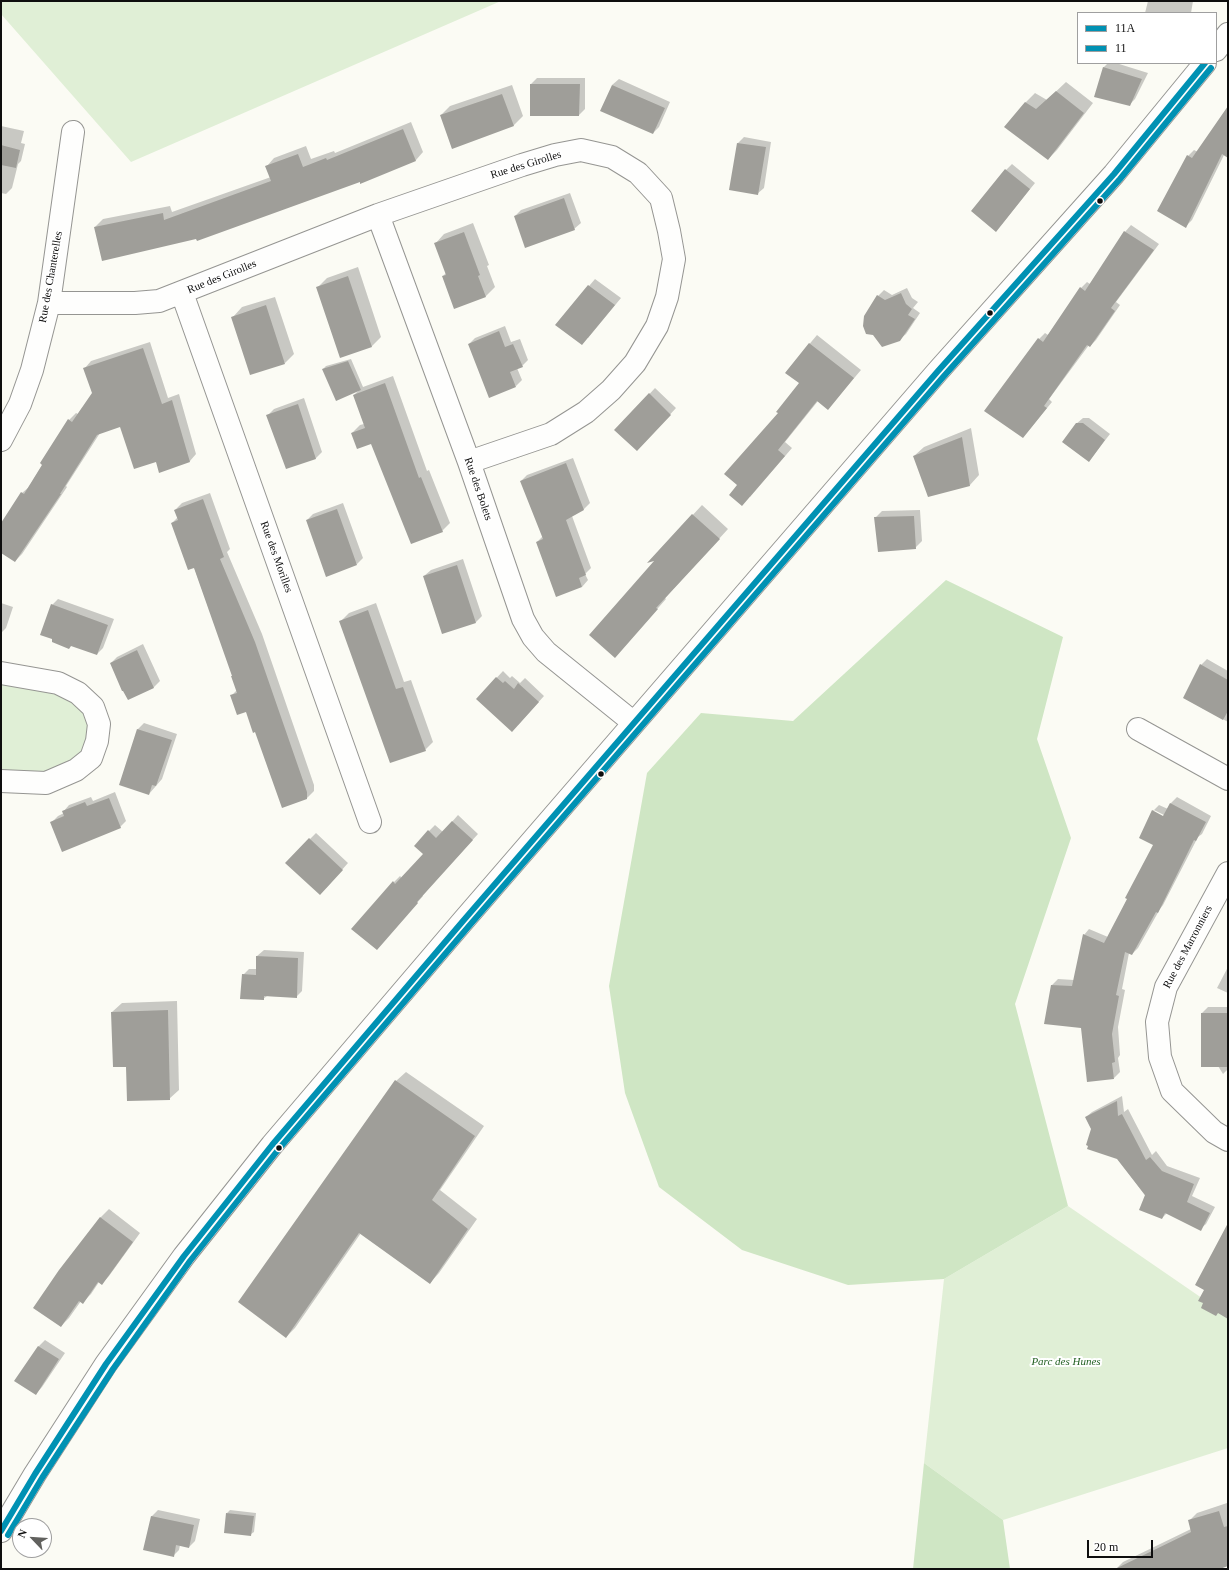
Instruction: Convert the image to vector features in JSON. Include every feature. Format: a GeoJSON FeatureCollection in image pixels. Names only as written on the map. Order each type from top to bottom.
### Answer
{"type":"FeatureCollection","features":[{"type":"Feature","properties":{"kind":"street"},"geometry":{"type":"LineString","coordinates":[[1217,49],[1228,34]]}},
{"type":"Feature","properties":{"kind":"street"},"geometry":{"type":"LineString","coordinates":[[1,1531],[35,1474],[106,1364],[184,1256],[272,1145],[938,371],[1114,174],[1204,64]]}},
{"type":"Feature","properties":{"kind":"street","name":"Rue des Chanterelles"},"geometry":{"type":"LineString","coordinates":[[1,440],[20,404],[25,391],[32,370],[49,302],[73,132]]}},
{"type":"Feature","properties":{"kind":"street","name":"Rue des Girolles"},"geometry":{"type":"LineString","coordinates":[[49,302],[135,303],[159,301],[378,215],[522,165],[555,155],[582,150],[612,157],[638,172],[661,198],[674,259],[667,297],[657,326],[635,363],[611,390],[586,412],[551,434],[469,462]]}},
{"type":"Feature","properties":{"kind":"street","name":"Rue des Bolets"},"geometry":{"type":"LineString","coordinates":[[378,215],[469,462],[523,619],[533,637],[556,661],[634,724]]}},
{"type":"Feature","properties":{"kind":"street","name":"Rue des Morilles"},"geometry":{"type":"LineString","coordinates":[[182,293],[370,822]]}},
{"type":"Feature","properties":{"kind":"street"},"geometry":{"type":"LineString","coordinates":[[1,672],[58,683],[78,693],[93,707],[99,724],[97,741],[91,758],[76,770],[46,783],[1,781]]}},
{"type":"Feature","properties":{"kind":"street"},"geometry":{"type":"LineString","coordinates":[[1138,729],[1228,779]]}},
{"type":"Feature","properties":{"kind":"street","name":"Rue des Marronniers"},"geometry":{"type":"LineString","coordinates":[[1228,872],[1166,987],[1157,1022],[1160,1057],[1172,1092],[1214,1132],[1228,1140]]}},
{"type":"Feature","properties":{"kind":"green space"},"geometry":{"type":"Polygon","coordinates":[[[1,1],[501,1],[131,162],[1,14],[1,1]]]}},
{"type":"Feature","properties":{"kind":"green space"},"geometry":{"type":"Polygon","coordinates":[[[946,580],[1063,637],[1037,739],[1071,838],[1015,1004],[1068,1206],[944,1279],[848,1285],[742,1250],[659,1187],[625,1093],[609,986],[647,773],[701,713],[793,721],[946,580]]]}},
{"type":"Feature","properties":{"kind":"green space"},"geometry":{"type":"Polygon","coordinates":[[[1,673],[58,683],[99,724],[76,770],[1,781],[1,673]]]}},
{"type":"Feature","properties":{"kind":"green space","name":"Parc des Hunes"},"geometry":{"type":"Polygon","coordinates":[[[1068,1206],[1228,1316],[1228,1448],[1003,1520],[924,1463],[944,1279],[1068,1206]]]}},
{"type":"Feature","properties":{"kind":"green space"},"geometry":{"type":"Polygon","coordinates":[[[924,1463],[1003,1520],[1010,1569],[913,1569],[924,1463]]]}},
{"type":"Feature","properties":{"kind":"building"},"geometry":{"type":"Polygon","coordinates":[[[1103,67],[1142,79],[1130,106],[1094,97],[1103,67]]]}},
{"type":"Feature","properties":{"kind":"building"},"geometry":{"type":"Polygon","coordinates":[[[530,84],[580,84],[579,116],[530,116],[530,84]]]}},
{"type":"Feature","properties":{"kind":"building"},"geometry":{"type":"Polygon","coordinates":[[[612,85],[665,108],[653,134],[600,111],[612,85]]]}},
{"type":"Feature","properties":{"kind":"building"},"geometry":{"type":"Polygon","coordinates":[[[1056,91],[1084,113],[1048,160],[1004,127],[1025,102],[1036,109],[1056,91]]]}},
{"type":"Feature","properties":{"kind":"building"},"geometry":{"type":"Polygon","coordinates":[[[502,94],[514,126],[452,149],[440,115],[502,94]]]}},
{"type":"Feature","properties":{"kind":"building"},"geometry":{"type":"Polygon","coordinates":[[[1228,106],[1228,158],[1222,154],[1186,228],[1157,211],[1187,155],[1192,158],[1228,106]]]}},
{"type":"Feature","properties":{"kind":"building"},"geometry":{"type":"Polygon","coordinates":[[[403,129],[416,161],[360,184],[360,182],[197,241],[196,239],[102,261],[94,227],[163,213],[164,220],[271,181],[265,166],[298,154],[303,167],[326,158],[327,160],[403,129]]]}},
{"type":"Feature","properties":{"kind":"building"},"geometry":{"type":"Polygon","coordinates":[[[737,143],[766,147],[758,195],[729,190],[737,143]]]}},
{"type":"Feature","properties":{"kind":"building"},"geometry":{"type":"Polygon","coordinates":[[[1,145],[20,150],[16,168],[1,165],[1,145]]]}},
{"type":"Feature","properties":{"kind":"building"},"geometry":{"type":"Polygon","coordinates":[[[1005,169],[1030,189],[996,232],[971,211],[1005,169]]]}},
{"type":"Feature","properties":{"kind":"building"},"geometry":{"type":"Polygon","coordinates":[[[564,198],[575,230],[525,248],[514,216],[564,198]]]}},
{"type":"Feature","properties":{"kind":"building"},"geometry":{"type":"Polygon","coordinates":[[[1124,231],[1154,250],[1111,308],[1115,311],[1090,347],[1087,345],[1044,406],[1047,408],[1023,438],[984,411],[1038,338],[1043,342],[1080,287],[1085,291],[1124,231]]]}},
{"type":"Feature","properties":{"kind":"building"},"geometry":{"type":"Polygon","coordinates":[[[464,232],[480,275],[478,276],[486,297],[454,309],[442,276],[446,275],[434,243],[464,232]]]}},
{"type":"Feature","properties":{"kind":"building"},"geometry":{"type":"Polygon","coordinates":[[[348,276],[372,347],[340,358],[316,287],[348,276]]]}},
{"type":"Feature","properties":{"kind":"building"},"geometry":{"type":"Polygon","coordinates":[[[588,285],[615,305],[582,345],[555,325],[588,285]]]}},
{"type":"Feature","properties":{"kind":"building"},"geometry":{"type":"Polygon","coordinates":[[[901,293],[906,304],[912,309],[908,315],[915,319],[900,341],[882,347],[873,335],[866,334],[863,326],[864,316],[877,295],[885,300],[901,293]]]}},
{"type":"Feature","properties":{"kind":"building"},"geometry":{"type":"Polygon","coordinates":[[[266,305],[285,364],[250,375],[231,317],[266,305]]]}},
{"type":"Feature","properties":{"kind":"building"},"geometry":{"type":"Polygon","coordinates":[[[499,331],[505,347],[513,344],[523,367],[510,372],[516,387],[489,398],[468,344],[499,331]]]}},
{"type":"Feature","properties":{"kind":"building"},"geometry":{"type":"Polygon","coordinates":[[[809,343],[854,378],[828,410],[817,401],[778,450],[785,456],[742,506],[729,495],[737,485],[724,474],[778,413],[776,412],[799,383],[785,373],[809,343]]]}},
{"type":"Feature","properties":{"kind":"building"},"geometry":{"type":"Polygon","coordinates":[[[143,348],[162,404],[172,400],[190,462],[159,473],[156,462],[134,469],[120,427],[97,435],[61,494],[15,562],[1,553],[1,523],[21,492],[24,494],[42,465],[40,463],[68,419],[72,422],[92,393],[83,368],[143,348]]]}},
{"type":"Feature","properties":{"kind":"building"},"geometry":{"type":"Polygon","coordinates":[[[348,361],[361,390],[336,401],[322,369],[348,361]]]}},
{"type":"Feature","properties":{"kind":"building"},"geometry":{"type":"Polygon","coordinates":[[[385,383],[419,478],[421,477],[443,532],[411,544],[371,444],[357,449],[351,433],[365,428],[353,395],[385,383]]]}},
{"type":"Feature","properties":{"kind":"building"},"geometry":{"type":"Polygon","coordinates":[[[649,393],[671,415],[637,451],[614,430],[649,393]]]}},
{"type":"Feature","properties":{"kind":"building"},"geometry":{"type":"Polygon","coordinates":[[[298,404],[316,459],[286,469],[266,415],[298,404]]]}},
{"type":"Feature","properties":{"kind":"building"},"geometry":{"type":"Polygon","coordinates":[[[1076,423],[1083,423],[1105,440],[1089,462],[1062,442],[1076,423]]]}},
{"type":"Feature","properties":{"kind":"building"},"geometry":{"type":"Polygon","coordinates":[[[962,437],[970,486],[928,497],[913,456],[962,437]]]}},
{"type":"Feature","properties":{"kind":"building"},"geometry":{"type":"Polygon","coordinates":[[[566,463],[584,510],[566,520],[586,575],[579,578],[582,587],[556,597],[536,542],[543,539],[520,481],[566,463]]]}},
{"type":"Feature","properties":{"kind":"building"},"geometry":{"type":"Polygon","coordinates":[[[203,499],[224,557],[220,559],[255,642],[307,792],[307,799],[282,808],[255,732],[253,733],[246,712],[237,715],[230,695],[237,693],[232,676],[194,568],[188,570],[171,523],[178,520],[174,510],[203,499]]]}},
{"type":"Feature","properties":{"kind":"building"},"geometry":{"type":"Polygon","coordinates":[[[337,509],[357,565],[326,577],[306,520],[337,509]]]}},
{"type":"Feature","properties":{"kind":"building"},"geometry":{"type":"Polygon","coordinates":[[[692,514],[720,539],[656,608],[658,609],[615,658],[589,635],[654,561],[647,563],[692,514]]]}},
{"type":"Feature","properties":{"kind":"building"},"geometry":{"type":"Polygon","coordinates":[[[914,516],[916,549],[878,552],[874,517],[914,516]]]}},
{"type":"Feature","properties":{"kind":"building"},"geometry":{"type":"Polygon","coordinates":[[[457,565],[476,623],[442,634],[423,576],[457,565]]]}},
{"type":"Feature","properties":{"kind":"building"},"geometry":{"type":"Polygon","coordinates":[[[51,604],[108,625],[97,655],[71,646],[69,649],[52,642],[52,639],[40,635],[51,604]]]}},
{"type":"Feature","properties":{"kind":"building"},"geometry":{"type":"Polygon","coordinates":[[[368,610],[396,689],[403,687],[426,751],[390,763],[339,621],[368,610]]]}},
{"type":"Feature","properties":{"kind":"building"},"geometry":{"type":"Polygon","coordinates":[[[137,650],[154,688],[128,700],[122,691],[110,663],[137,650]]]}},
{"type":"Feature","properties":{"kind":"building"},"geometry":{"type":"Polygon","coordinates":[[[1200,664],[1228,680],[1228,711],[1223,720],[1183,698],[1200,664]]]}},
{"type":"Feature","properties":{"kind":"building"},"geometry":{"type":"Polygon","coordinates":[[[496,677],[503,683],[505,681],[514,689],[518,683],[539,702],[512,732],[476,699],[496,677]]]}},
{"type":"Feature","properties":{"kind":"building"},"geometry":{"type":"Polygon","coordinates":[[[137,729],[172,740],[156,786],[152,785],[149,795],[119,785],[137,729]]]}},
{"type":"Feature","properties":{"kind":"building"},"geometry":{"type":"Polygon","coordinates":[[[109,798],[121,828],[62,852],[50,822],[64,816],[62,811],[85,802],[87,806],[109,798]]]}},
{"type":"Feature","properties":{"kind":"building"},"geometry":{"type":"Polygon","coordinates":[[[1170,803],[1206,822],[1196,841],[1194,840],[1158,913],[1156,912],[1132,955],[1125,952],[1116,995],[1119,996],[1112,1034],[1115,1062],[1112,1063],[1114,1079],[1087,1082],[1081,1028],[1044,1024],[1051,985],[1072,986],[1083,934],[1104,943],[1127,899],[1125,898],[1153,845],[1139,838],[1152,810],[1163,816],[1170,803]]]}},
{"type":"Feature","properties":{"kind":"building"},"geometry":{"type":"Polygon","coordinates":[[[452,821],[473,840],[417,902],[418,903],[377,950],[351,929],[393,881],[395,884],[423,854],[414,846],[428,830],[436,838],[452,821]]]}},
{"type":"Feature","properties":{"kind":"building"},"geometry":{"type":"Polygon","coordinates":[[[309,838],[343,870],[320,895],[285,863],[309,838]]]}},
{"type":"Feature","properties":{"kind":"building"},"geometry":{"type":"Polygon","coordinates":[[[256,956],[298,958],[297,998],[264,996],[264,1000],[240,999],[242,974],[256,975],[256,956]]]}},
{"type":"Feature","properties":{"kind":"building"},"geometry":{"type":"Polygon","coordinates":[[[168,1010],[170,1100],[127,1101],[126,1067],[113,1067],[111,1012],[168,1010]]]}},
{"type":"Feature","properties":{"kind":"building"},"geometry":{"type":"Polygon","coordinates":[[[1201,1013],[1228,1013],[1228,1067],[1201,1067],[1201,1013]]]}},
{"type":"Feature","properties":{"kind":"building"},"geometry":{"type":"Polygon","coordinates":[[[395,1080],[475,1136],[432,1200],[468,1229],[430,1284],[359,1233],[286,1338],[238,1302],[395,1080]]]}},
{"type":"Feature","properties":{"kind":"building"},"geometry":{"type":"Polygon","coordinates":[[[1117,1101],[1118,1116],[1122,1114],[1146,1160],[1150,1157],[1162,1171],[1194,1184],[1187,1202],[1210,1213],[1201,1231],[1165,1213],[1162,1219],[1139,1210],[1145,1195],[1117,1159],[1087,1149],[1088,1146],[1086,1145],[1091,1129],[1085,1117],[1117,1101]]]}},
{"type":"Feature","properties":{"kind":"building"},"geometry":{"type":"Polygon","coordinates":[[[100,1217],[133,1242],[102,1285],[98,1282],[83,1304],[79,1301],[61,1327],[33,1308],[59,1270],[100,1217]]]}},
{"type":"Feature","properties":{"kind":"building"},"geometry":{"type":"Polygon","coordinates":[[[1228,1223],[1228,1319],[1218,1313],[1216,1316],[1201,1308],[1203,1303],[1198,1301],[1204,1290],[1195,1285],[1228,1223]]]}},
{"type":"Feature","properties":{"kind":"building"},"geometry":{"type":"Polygon","coordinates":[[[38,1346],[59,1359],[36,1395],[14,1381],[38,1346]]]}},
{"type":"Feature","properties":{"kind":"building"},"geometry":{"type":"Polygon","coordinates":[[[1219,1511],[1224,1527],[1228,1526],[1228,1566],[1220,1569],[1115,1569],[1191,1532],[1188,1520],[1219,1511]]]}},
{"type":"Feature","properties":{"kind":"building"},"geometry":{"type":"Polygon","coordinates":[[[226,1513],[254,1516],[251,1536],[224,1533],[226,1513]]]}},
{"type":"Feature","properties":{"kind":"building"},"geometry":{"type":"Polygon","coordinates":[[[151,1516],[194,1525],[189,1548],[176,1545],[174,1557],[143,1550],[151,1516]]]}},
{"type":"Feature","properties":{"kind":"transit line","name":"11A"},"geometry":{"type":"LineString","coordinates":[[1,1531],[35,1474],[106,1364],[184,1256],[272,1145],[463,921],[938,371],[1114,174],[1204,64]]}},
{"type":"Feature","properties":{"kind":"transit line","name":"11"},"geometry":{"type":"LineString","coordinates":[[8,1535],[42,1478],[113,1369],[190,1261],[278,1150],[469,926],[944,376],[1120,179],[1211,68]]}}]}
